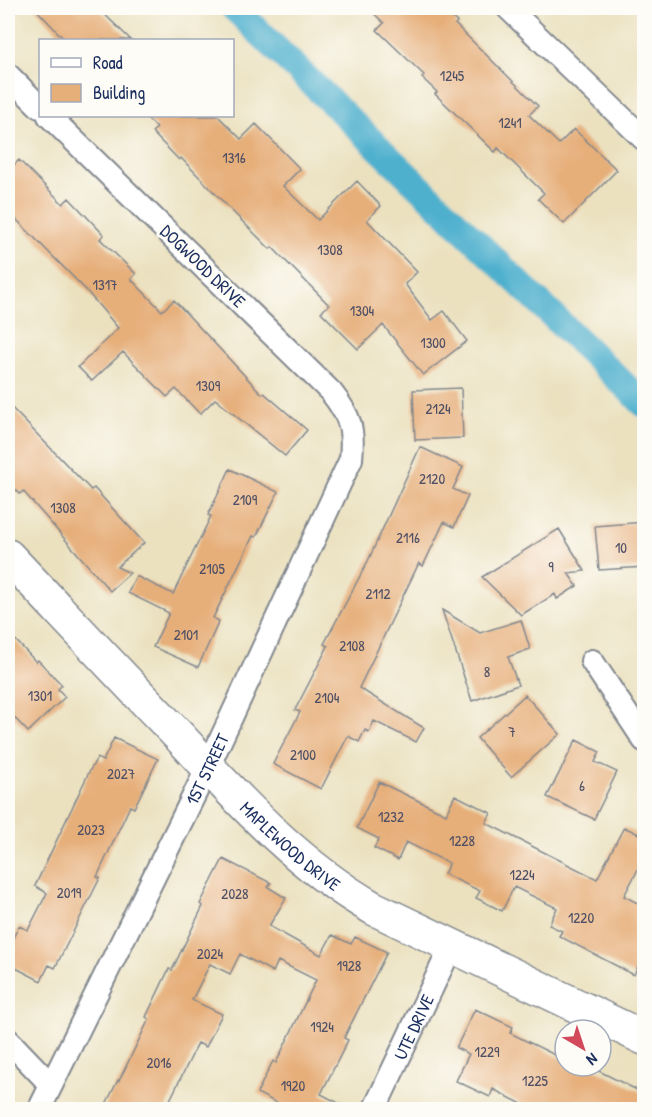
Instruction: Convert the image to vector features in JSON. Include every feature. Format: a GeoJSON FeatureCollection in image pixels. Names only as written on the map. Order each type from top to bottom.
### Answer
{"type":"FeatureCollection","features":[{"type":"Feature","properties":{"kind":"street"},"geometry":{"type":"LineString","coordinates":[[508,8],[645,139]]}},
{"type":"Feature","properties":{"kind":"street"},"geometry":{"type":"LineString","coordinates":[[8,75],[39,106]]}},
{"type":"Feature","properties":{"kind":"street","name":"DOGWOOD DRIVE"},"geometry":{"type":"LineString","coordinates":[[50,117],[331,392],[350,422]]}},
{"type":"Feature","properties":{"kind":"street","name":"1ST STREET"},"geometry":{"type":"LineString","coordinates":[[39,1110],[208,767],[351,459],[353,438],[350,422]]}},
{"type":"Feature","properties":{"kind":"street","name":"MAPLEWOOD DRIVE"},"geometry":{"type":"LineString","coordinates":[[8,556],[208,767],[314,870],[373,908],[645,1038]]}},
{"type":"Feature","properties":{"kind":"street"},"geometry":{"type":"LineString","coordinates":[[592,661],[645,740]]}},
{"type":"Feature","properties":{"kind":"street","name":"UTE DRIVE"},"geometry":{"type":"LineString","coordinates":[[374,1110],[452,945]]}},
{"type":"Feature","properties":{"kind":"street"},"geometry":{"type":"LineString","coordinates":[[8,1040],[51,1085]]}},
{"type":"Feature","properties":{"kind":"building"},"geometry":{"type":"Polygon","coordinates":[[[35,8],[98,8],[130,39],[64,39],[35,8]]]}},
{"type":"Feature","properties":{"kind":"building"},"geometry":{"type":"Polygon","coordinates":[[[368,8],[441,8],[538,106],[529,115],[559,144],[574,129],[617,170],[564,224],[538,199],[544,193],[498,148],[495,152],[435,94],[437,92],[422,78],[424,75],[377,30],[384,23],[368,8]]]}},
{"type":"Feature","properties":{"kind":"building"},"geometry":{"type":"Polygon","coordinates":[[[146,117],[219,117],[241,139],[256,124],[300,169],[283,186],[318,220],[357,181],[381,206],[367,220],[417,272],[405,284],[432,320],[444,311],[467,341],[423,375],[383,325],[358,349],[321,312],[329,305],[272,247],[270,249],[181,158],[179,160],[152,132],[157,128],[146,117]]]}},
{"type":"Feature","properties":{"kind":"building"},"geometry":{"type":"Polygon","coordinates":[[[19,160],[63,204],[69,198],[104,235],[100,239],[136,274],[131,279],[162,311],[174,300],[262,394],[264,393],[307,430],[285,456],[215,399],[200,414],[176,389],[167,397],[123,352],[92,381],[78,367],[118,328],[85,289],[8,211],[8,171],[19,160]]]}},
{"type":"Feature","properties":{"kind":"building"},"geometry":{"type":"Polygon","coordinates":[[[461,388],[463,438],[415,440],[413,390],[461,388]]]}},
{"type":"Feature","properties":{"kind":"building"},"geometry":{"type":"Polygon","coordinates":[[[8,404],[91,490],[94,488],[144,543],[117,567],[130,573],[110,591],[23,491],[20,494],[8,482],[8,404]]]}},
{"type":"Feature","properties":{"kind":"building"},"geometry":{"type":"Polygon","coordinates":[[[420,447],[463,467],[453,489],[468,496],[454,527],[444,522],[423,566],[419,563],[359,688],[424,728],[416,742],[374,721],[369,732],[365,730],[359,742],[348,736],[321,789],[273,764],[300,712],[295,710],[328,646],[324,644],[368,561],[420,447]]]}},
{"type":"Feature","properties":{"kind":"building"},"geometry":{"type":"Polygon","coordinates":[[[230,469],[278,492],[256,537],[253,536],[213,618],[219,621],[198,667],[153,647],[169,613],[128,593],[136,576],[173,594],[211,516],[208,515],[230,469]]]}},
{"type":"Feature","properties":{"kind":"building"},"geometry":{"type":"Polygon","coordinates":[[[645,522],[645,567],[599,570],[595,526],[645,522]]]}},
{"type":"Feature","properties":{"kind":"building"},"geometry":{"type":"Polygon","coordinates":[[[559,529],[585,571],[568,573],[577,586],[557,599],[555,594],[521,615],[482,577],[559,529]]]}},
{"type":"Feature","properties":{"kind":"building"},"geometry":{"type":"Polygon","coordinates":[[[442,610],[480,633],[521,620],[530,649],[508,657],[518,685],[472,701],[442,610]]]}},
{"type":"Feature","properties":{"kind":"building"},"geometry":{"type":"Polygon","coordinates":[[[8,632],[62,685],[58,689],[65,697],[28,732],[8,711],[8,632]]]}},
{"type":"Feature","properties":{"kind":"building"},"geometry":{"type":"Polygon","coordinates":[[[525,695],[560,734],[511,777],[477,738],[525,695]]]}},
{"type":"Feature","properties":{"kind":"building"},"geometry":{"type":"Polygon","coordinates":[[[114,738],[158,759],[134,808],[130,806],[97,877],[100,878],[55,968],[49,965],[41,981],[8,964],[8,948],[19,926],[28,930],[47,893],[35,886],[89,772],[97,758],[103,761],[114,738]]]}},
{"type":"Feature","properties":{"kind":"building"},"geometry":{"type":"Polygon","coordinates":[[[576,740],[600,752],[595,762],[617,772],[594,819],[547,797],[576,740]]]}},
{"type":"Feature","properties":{"kind":"building"},"geometry":{"type":"Polygon","coordinates":[[[379,782],[446,814],[455,795],[491,813],[486,823],[597,879],[624,827],[645,837],[645,856],[624,896],[645,907],[645,969],[638,966],[634,975],[559,936],[562,931],[549,925],[557,908],[514,887],[502,911],[476,898],[480,891],[444,874],[449,863],[406,842],[398,860],[374,848],[379,839],[357,828],[379,782]]]}},
{"type":"Feature","properties":{"kind":"building"},"geometry":{"type":"Polygon","coordinates":[[[223,859],[271,883],[268,887],[286,898],[269,926],[321,955],[332,935],[351,944],[355,937],[387,952],[344,1038],[348,1040],[321,1094],[352,1110],[290,1110],[257,1093],[273,1061],[276,1063],[316,980],[278,961],[273,972],[240,954],[230,974],[210,964],[192,1000],[222,1014],[206,1047],[198,1043],[165,1110],[103,1110],[149,1019],[146,1017],[169,969],[172,970],[203,906],[200,904],[223,859]]]}},
{"type":"Feature","properties":{"kind":"building"},"geometry":{"type":"Polygon","coordinates":[[[475,1009],[513,1027],[510,1033],[553,1054],[553,1078],[613,1078],[645,1094],[645,1110],[533,1110],[493,1089],[490,1097],[456,1081],[469,1054],[456,1048],[475,1009]]]}},
{"type":"Feature","properties":{"kind":"waterway"},"geometry":{"type":"LineString","coordinates":[[234,8],[644,404]]}}]}
